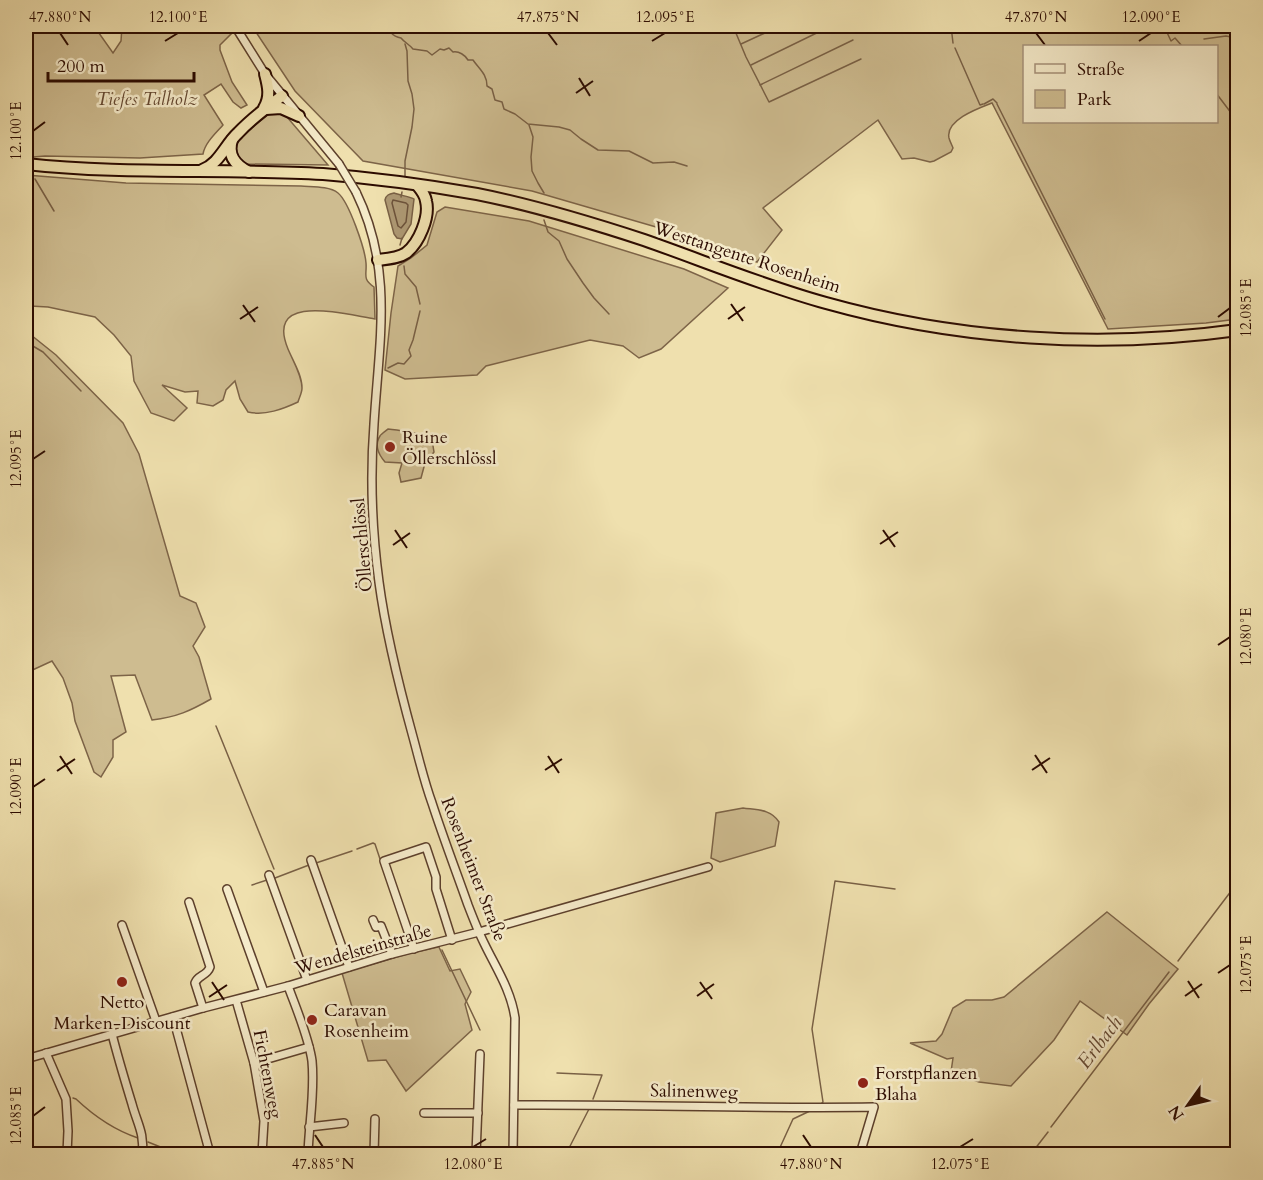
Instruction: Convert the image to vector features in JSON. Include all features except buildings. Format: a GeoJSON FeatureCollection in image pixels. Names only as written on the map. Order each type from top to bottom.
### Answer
{"type":"FeatureCollection","features":[{"type":"Feature","properties":{"kind":"highway"},"geometry":{"type":"LineString","coordinates":[[263,110],[269,99],[265,74]]}},
{"type":"Feature","properties":{"kind":"highway"},"geometry":{"type":"LineString","coordinates":[[26,164],[105,170],[198,171],[211,165],[232,139],[282,96]]}},
{"type":"Feature","properties":{"kind":"highway"},"geometry":{"type":"LineString","coordinates":[[263,110],[275,107],[300,116]]}},
{"type":"Feature","properties":{"kind":"highway"},"geometry":{"type":"LineString","coordinates":[[232,139],[230,151],[232,156],[239,166],[250,172]]}},
{"type":"Feature","properties":{"kind":"highway","name":"Westtangente Rosenheim"},"geometry":{"type":"LineString","coordinates":[[198,171],[322,174],[383,180],[477,194],[587,222],[827,303],[903,321],[963,331],[1086,339],[1151,338],[1238,330]]}},
{"type":"Feature","properties":{"kind":"highway"},"geometry":{"type":"LineString","coordinates":[[378,261],[400,256],[416,242],[422,230],[427,204],[424,194],[417,185]]}},
{"type":"Feature","properties":{"kind":"highway"},"geometry":{"type":"LineString","coordinates":[[427,204],[437,193],[445,189]]}},
{"type":"Feature","properties":{"kind":"street","name":"Öllerschlössl"},"geometry":{"type":"LineString","coordinates":[[235,26],[265,74],[339,164],[363,206],[373,233],[382,292],[381,344],[372,456],[375,549],[383,608],[403,701]]}},
{"type":"Feature","properties":{"kind":"street","name":"Rosenheimer Straße"},"geometry":{"type":"LineString","coordinates":[[403,701],[432,803],[479,932],[513,1003],[515,1018],[513,1155]]}},
{"type":"Feature","properties":{"kind":"street"},"geometry":{"type":"LineString","coordinates":[[414,949],[384,861],[426,847],[452,940]]}},
{"type":"Feature","properties":{"kind":"street"},"geometry":{"type":"LineString","coordinates":[[311,860],[349,967]]}},
{"type":"Feature","properties":{"kind":"street","name":"Wendelsteinstraße"},"geometry":{"type":"LineString","coordinates":[[26,1059],[288,986],[392,954],[452,940],[708,867]]}},
{"type":"Feature","properties":{"kind":"street"},"geometry":{"type":"LineString","coordinates":[[269,875],[307,980]]}},
{"type":"Feature","properties":{"kind":"street"},"geometry":{"type":"LineString","coordinates":[[227,889],[264,992]]}},
{"type":"Feature","properties":{"kind":"street"},"geometry":{"type":"LineString","coordinates":[[189,902],[210,967],[209,971],[195,983],[203,1008]]}},
{"type":"Feature","properties":{"kind":"street"},"geometry":{"type":"LineString","coordinates":[[373,920],[376,927],[381,926],[392,954]]}},
{"type":"Feature","properties":{"kind":"street"},"geometry":{"type":"LineString","coordinates":[[122,925],[156,1021]]}},
{"type":"Feature","properties":{"kind":"street"},"geometry":{"type":"LineString","coordinates":[[288,986],[312,1061],[308,1155]]}},
{"type":"Feature","properties":{"kind":"street","name":"Fichtenweg"},"geometry":{"type":"LineString","coordinates":[[236,1000],[254,1063],[264,1121],[262,1155]]}},
{"type":"Feature","properties":{"kind":"street"},"geometry":{"type":"LineString","coordinates":[[173,1017],[210,1155]]}},
{"type":"Feature","properties":{"kind":"street"},"geometry":{"type":"LineString","coordinates":[[112,1034],[142,1133],[142,1155]]}},
{"type":"Feature","properties":{"kind":"street"},"geometry":{"type":"LineString","coordinates":[[254,1063],[309,1047]]}},
{"type":"Feature","properties":{"kind":"street"},"geometry":{"type":"LineString","coordinates":[[46,1053],[66,1100],[67,1155]]}},
{"type":"Feature","properties":{"kind":"street"},"geometry":{"type":"LineString","coordinates":[[476,1155],[480,1054]]}},
{"type":"Feature","properties":{"kind":"street","name":"Salinenweg"},"geometry":{"type":"LineString","coordinates":[[514,1105],[874,1107],[860,1155]]}},
{"type":"Feature","properties":{"kind":"street"},"geometry":{"type":"LineString","coordinates":[[424,1113],[478,1113]]}},
{"type":"Feature","properties":{"kind":"street"},"geometry":{"type":"LineString","coordinates":[[374,1155],[375,1119]]}},
{"type":"Feature","properties":{"kind":"street"},"geometry":{"type":"LineString","coordinates":[[309,1127],[344,1123]]}},
{"type":"Feature","properties":{"kind":"green space","name":"Tiefes Talholz"},"geometry":{"type":"Polygon","coordinates":[[[26,26],[94,26],[113,53],[121,41],[122,26],[230,26],[233,32],[220,45],[220,50],[232,82],[247,105],[241,108],[233,102],[221,84],[204,95],[223,125],[208,142],[203,154],[140,158],[33,157],[26,155],[26,26]]]}},
{"type":"Feature","properties":{"kind":"green space"},"geometry":{"type":"Polygon","coordinates":[[[252,26],[1237,26],[1237,319],[1108,329],[992,103],[957,120],[949,132],[953,148],[951,152],[930,162],[914,158],[902,159],[878,120],[763,208],[782,230],[757,262],[663,229],[532,191],[363,161],[295,91],[252,26]]]}},
{"type":"Feature","properties":{"kind":"green space"},"geometry":{"type":"Polygon","coordinates":[[[270,113],[282,113],[287,117],[328,165],[245,164],[238,160],[234,145],[270,113]]]}},
{"type":"Feature","properties":{"kind":"green space"},"geometry":{"type":"Polygon","coordinates":[[[26,175],[126,183],[301,186],[330,189],[338,193],[347,206],[360,237],[366,263],[366,279],[374,287],[375,319],[329,311],[312,311],[298,313],[288,319],[284,331],[288,349],[301,378],[302,388],[298,402],[292,405],[267,412],[248,412],[240,399],[235,381],[226,390],[223,400],[213,406],[197,403],[198,391],[185,392],[162,385],[187,408],[174,421],[151,413],[134,381],[131,356],[95,317],[48,307],[26,307],[26,175]]]}},
{"type":"Feature","properties":{"kind":"green space"},"geometry":{"type":"Polygon","coordinates":[[[445,207],[529,221],[684,269],[728,288],[661,349],[639,358],[623,346],[590,340],[486,366],[477,375],[405,379],[385,370],[398,266],[427,245],[437,212],[445,207]]]}},
{"type":"Feature","properties":{"kind":"green space"},"geometry":{"type":"Polygon","coordinates":[[[26,331],[56,355],[123,423],[139,454],[180,596],[196,603],[205,627],[193,646],[199,657],[211,699],[196,707],[176,715],[152,720],[135,675],[111,676],[126,732],[113,740],[113,757],[101,777],[94,772],[75,721],[72,703],[63,678],[52,661],[26,673],[26,444],[32,435],[26,425],[26,331]]]}},
{"type":"Feature","properties":{"kind":"green space"},"geometry":{"type":"Polygon","coordinates":[[[388,429],[428,435],[432,440],[434,452],[425,463],[421,478],[401,482],[399,473],[402,463],[385,462],[377,443],[380,435],[388,429]]]}},
{"type":"Feature","properties":{"kind":"green space"},"geometry":{"type":"Polygon","coordinates":[[[743,808],[763,811],[776,818],[779,822],[775,846],[720,862],[711,858],[716,813],[743,808]]]}},
{"type":"Feature","properties":{"kind":"green space"},"geometry":{"type":"Polygon","coordinates":[[[1107,912],[1178,969],[1127,1035],[1080,1001],[1054,1040],[1011,1086],[979,1082],[951,1072],[953,1058],[947,1059],[910,1043],[936,1041],[942,1034],[953,1008],[966,1000],[992,1000],[1004,997],[1107,912]]]}},
{"type":"Feature","properties":{"kind":"green space"},"geometry":{"type":"Polygon","coordinates":[[[438,945],[450,971],[460,969],[471,992],[465,1004],[472,1030],[406,1091],[386,1060],[368,1061],[342,973],[438,945]]]}},
{"type":"Feature","properties":{"kind":"water"},"geometry":{"type":"Polygon","coordinates":[[[394,193],[414,199],[411,224],[402,239],[397,238],[394,234],[385,200],[388,195],[394,193]]]}},
{"type":"Feature","properties":{"kind":"waterway"},"geometry":{"type":"LineString","coordinates":[[383,26],[413,49],[427,51],[432,55],[440,49],[449,48],[453,52],[462,54],[468,60],[473,60],[484,75],[487,86],[492,89],[495,100],[502,102],[504,109],[528,124],[570,130],[598,150],[629,151],[653,163],[674,162],[687,166]]}},
{"type":"Feature","properties":{"kind":"waterway"},"geometry":{"type":"LineString","coordinates":[[733,26],[769,102],[861,59]]}},
{"type":"Feature","properties":{"kind":"waterway"},"geometry":{"type":"LineString","coordinates":[[741,44],[780,26]]}},
{"type":"Feature","properties":{"kind":"waterway"},"geometry":{"type":"LineString","coordinates":[[751,65],[831,26]]}},
{"type":"Feature","properties":{"kind":"waterway"},"geometry":{"type":"LineString","coordinates":[[951,26],[953,43]]}},
{"type":"Feature","properties":{"kind":"waterway"},"geometry":{"type":"LineString","coordinates":[[1164,26],[1171,41],[1175,38],[1181,45]]}},
{"type":"Feature","properties":{"kind":"waterway"},"geometry":{"type":"LineString","coordinates":[[1204,39],[1226,36],[1236,38]]}},
{"type":"Feature","properties":{"kind":"waterway"},"geometry":{"type":"LineString","coordinates":[[760,85],[853,40]]}},
{"type":"Feature","properties":{"kind":"waterway"},"geometry":{"type":"LineString","coordinates":[[405,44],[408,81],[414,109],[405,161],[405,177]]}},
{"type":"Feature","properties":{"kind":"waterway"},"geometry":{"type":"LineString","coordinates":[[955,48],[980,105],[983,104]]}},
{"type":"Feature","properties":{"kind":"waterway"},"geometry":{"type":"LineString","coordinates":[[1218,96],[1238,122]]}},
{"type":"Feature","properties":{"kind":"waterway"},"geometry":{"type":"LineString","coordinates":[[984,104],[993,99],[997,103]]}},
{"type":"Feature","properties":{"kind":"waterway"},"geometry":{"type":"LineString","coordinates":[[997,104],[1105,319]]}},
{"type":"Feature","properties":{"kind":"waterway"},"geometry":{"type":"LineString","coordinates":[[529,125],[533,137],[532,171],[544,193]]}},
{"type":"Feature","properties":{"kind":"waterway"},"geometry":{"type":"LineString","coordinates":[[26,144],[26,151]]}},
{"type":"Feature","properties":{"kind":"waterway"},"geometry":{"type":"LineString","coordinates":[[27,155],[28,159]]}},
{"type":"Feature","properties":{"kind":"waterway"},"geometry":{"type":"LineString","coordinates":[[35,179],[54,211]]}},
{"type":"Feature","properties":{"kind":"waterway"},"geometry":{"type":"LineString","coordinates":[[401,197],[402,192]]}},
{"type":"Feature","properties":{"kind":"waterway"},"geometry":{"type":"LineString","coordinates":[[544,220],[548,232],[559,241],[567,259],[583,283],[609,314]]}},
{"type":"Feature","properties":{"kind":"waterway"},"geometry":{"type":"LineString","coordinates":[[400,245],[402,238]]}},
{"type":"Feature","properties":{"kind":"waterway"},"geometry":{"type":"LineString","coordinates":[[404,266],[405,274],[416,287],[420,304]]}},
{"type":"Feature","properties":{"kind":"waterway"},"geometry":{"type":"LineString","coordinates":[[388,368],[398,363],[404,364],[411,356],[409,350],[420,311]]}},
{"type":"Feature","properties":{"kind":"waterway"},"geometry":{"type":"LineString","coordinates":[[26,342],[43,352],[81,391]]}},
{"type":"Feature","properties":{"kind":"waterway"},"geometry":{"type":"LineString","coordinates":[[216,726],[274,869]]}},
{"type":"Feature","properties":{"kind":"waterway"},"geometry":{"type":"LineString","coordinates":[[357,849],[373,843],[380,859]]}},
{"type":"Feature","properties":{"kind":"waterway"},"geometry":{"type":"LineString","coordinates":[[316,863],[352,851]]}},
{"type":"Feature","properties":{"kind":"waterway"},"geometry":{"type":"LineString","coordinates":[[275,878],[309,865]]}},
{"type":"Feature","properties":{"kind":"waterway"},"geometry":{"type":"LineString","coordinates":[[252,885],[267,880]]}},
{"type":"Feature","properties":{"kind":"waterway"},"geometry":{"type":"LineString","coordinates":[[821,1104],[823,1102],[812,1029],[835,881],[895,889]]}},
{"type":"Feature","properties":{"kind":"waterway","name":"Erlbach"},"geometry":{"type":"LineString","coordinates":[[1178,961],[1238,882]]}},
{"type":"Feature","properties":{"kind":"waterway"},"geometry":{"type":"LineString","coordinates":[[412,953],[438,947]]}},
{"type":"Feature","properties":{"kind":"waterway"},"geometry":{"type":"LineString","coordinates":[[442,950],[480,1030]]}},
{"type":"Feature","properties":{"kind":"waterway","name":"Erlbach"},"geometry":{"type":"LineString","coordinates":[[1051,1127],[1169,972]]}},
{"type":"Feature","properties":{"kind":"waterway"},"geometry":{"type":"LineString","coordinates":[[557,1073],[602,1075],[593,1099]]}},
{"type":"Feature","properties":{"kind":"waterway"},"geometry":{"type":"LineString","coordinates":[[73,1098],[105,1122],[138,1138]]}},
{"type":"Feature","properties":{"kind":"waterway"},"geometry":{"type":"LineString","coordinates":[[566,1154],[589,1109]]}},
{"type":"Feature","properties":{"kind":"waterway"},"geometry":{"type":"LineString","coordinates":[[777,1154],[793,1119],[812,1110]]}},
{"type":"Feature","properties":{"kind":"waterway","name":"Erlbach"},"geometry":{"type":"LineString","coordinates":[[1031,1154],[1048,1132]]}},
{"type":"Feature","properties":{"kind":"waterway"},"geometry":{"type":"LineString","coordinates":[[148,1142],[168,1150],[168,1154]]}},
{"type":"Feature","properties":{"kind":"place","name":"Ruine Öllerschlössl"},"geometry":{"type":"Point","coordinates":[390,447]}},
{"type":"Feature","properties":{"kind":"place","name":"Netto Marken-Discount"},"geometry":{"type":"Point","coordinates":[122,982]}},
{"type":"Feature","properties":{"kind":"place","name":"Caravan Rosenheim"},"geometry":{"type":"Point","coordinates":[312,1020]}},
{"type":"Feature","properties":{"kind":"place","name":"Forstpflanzen Blaha"},"geometry":{"type":"Point","coordinates":[863,1083]}}]}
